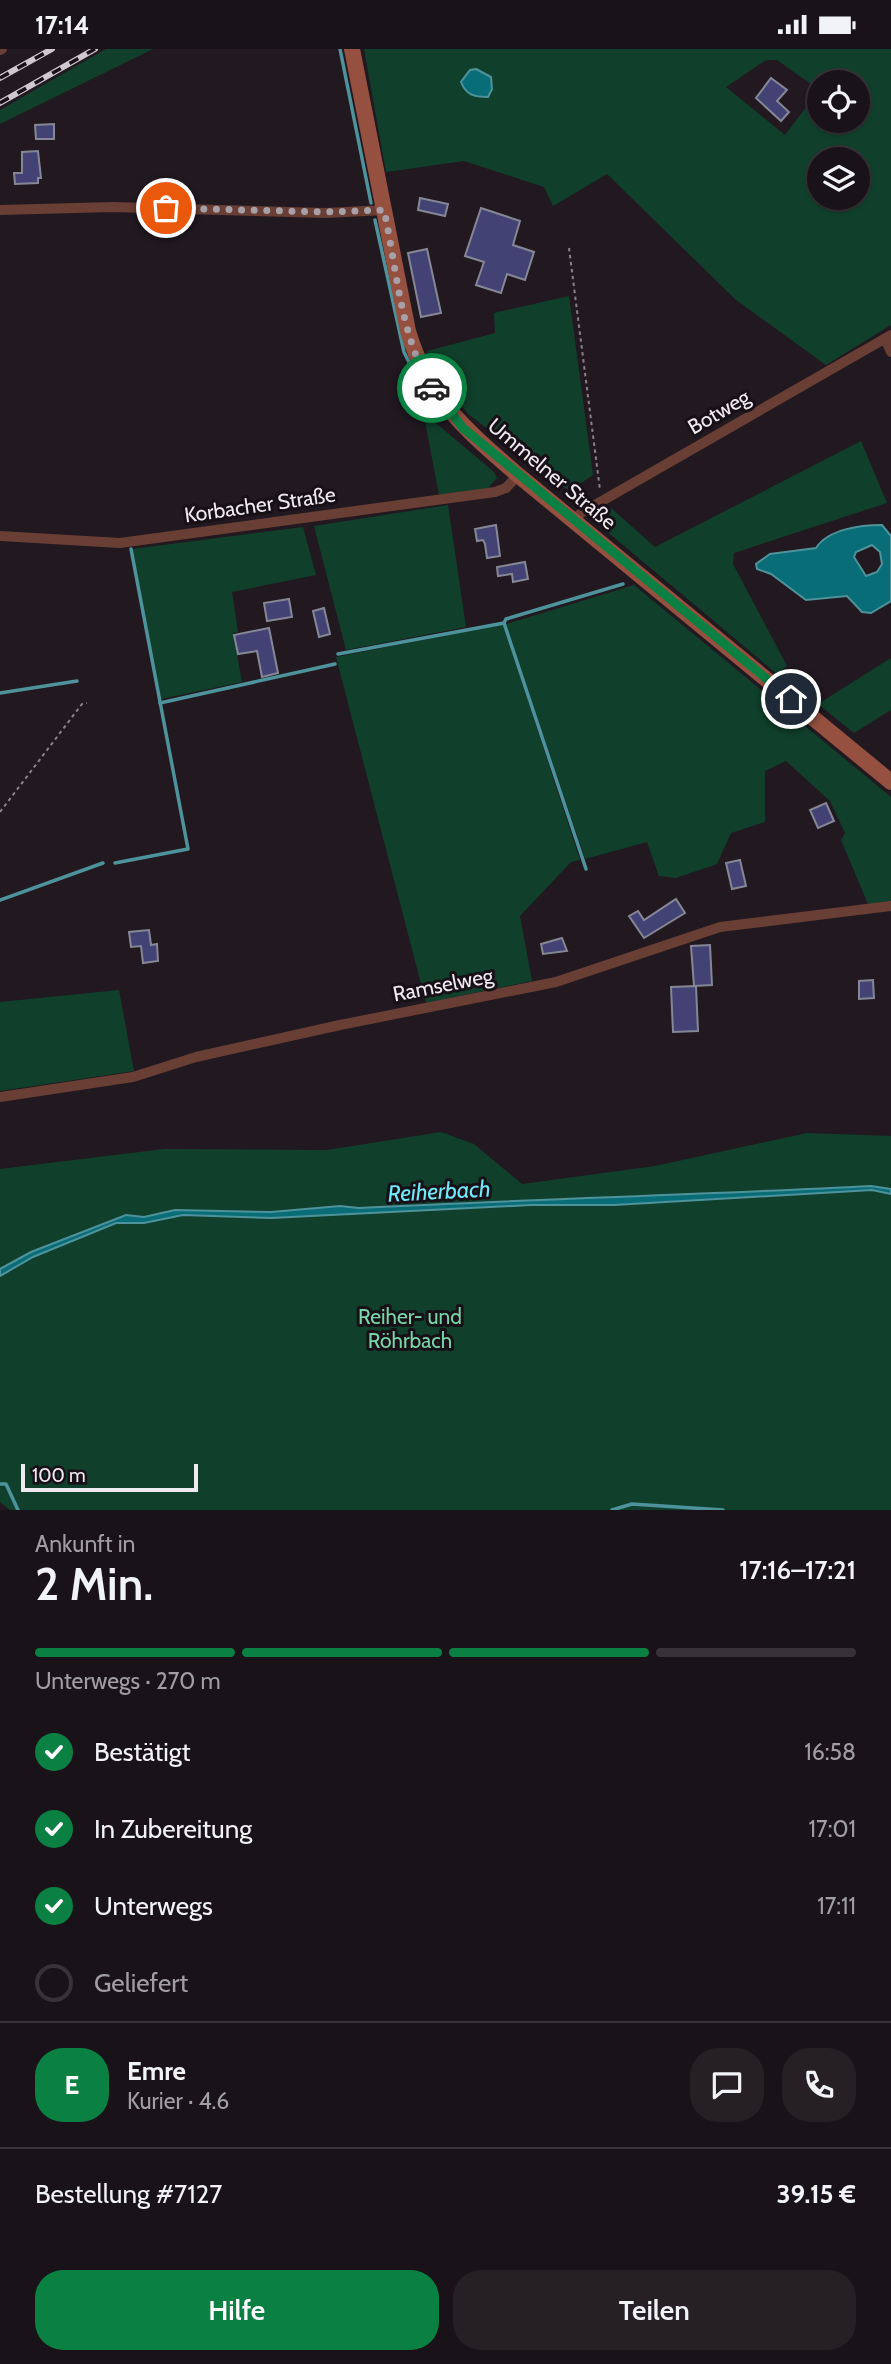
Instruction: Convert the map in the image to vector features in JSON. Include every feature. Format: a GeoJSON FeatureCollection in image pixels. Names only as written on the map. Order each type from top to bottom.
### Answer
{"type":"FeatureCollection","features":[{"type":"Feature","properties":{"kind":"main road","name":"Ummelner Straße"},"geometry":{"type":"LineString","coordinates":[[352,49],[408,331],[422,372],[463,428],[891,782]]}},
{"type":"Feature","properties":{"kind":"street"},"geometry":{"type":"LineString","coordinates":[[0,210],[113,207],[326,212],[384,210]]}},
{"type":"Feature","properties":{"kind":"street","name":"Botweg"},"geometry":{"type":"LineString","coordinates":[[574,520],[602,501],[888,337],[891,352]]}},
{"type":"Feature","properties":{"kind":"street","name":"Korbacher Straße"},"geometry":{"type":"LineString","coordinates":[[0,536],[120,543],[495,492],[506,488],[518,475]]}},
{"type":"Feature","properties":{"kind":"street","name":"Ramselweg"},"geometry":{"type":"LineString","coordinates":[[0,1097],[133,1077],[196,1057],[340,1024],[555,982],[720,927],[891,906]]}},
{"type":"Feature","properties":{"kind":"path"},"geometry":{"type":"LineString","coordinates":[[569,248],[602,501]]}},
{"type":"Feature","properties":{"kind":"path"},"geometry":{"type":"LineString","coordinates":[[0,812],[82,704],[87,703]]}},
{"type":"Feature","properties":{"kind":"green space"},"geometry":{"type":"Polygon","coordinates":[[[106,49],[153,49],[0,124],[0,110],[106,49]]]}},
{"type":"Feature","properties":{"kind":"green space"},"geometry":{"type":"Polygon","coordinates":[[[364,49],[891,49],[891,325],[826,365],[736,300],[607,174],[553,206],[544,187],[464,161],[386,172],[364,49]],[[766,60],[726,87],[785,135],[807,106],[807,133],[870,133],[870,70],[807,70],[807,81],[777,60],[766,60]]]}},
{"type":"Feature","properties":{"kind":"green space"},"geometry":{"type":"Polygon","coordinates":[[[569,296],[593,475],[569,491],[468,414],[444,384],[427,351],[495,333],[494,313],[569,296]]]}},
{"type":"Feature","properties":{"kind":"green space"},"geometry":{"type":"Polygon","coordinates":[[[421,400],[437,424],[494,472],[497,478],[488,488],[439,495],[421,400]]]}},
{"type":"Feature","properties":{"kind":"green space"},"geometry":{"type":"Polygon","coordinates":[[[861,441],[887,503],[734,553],[733,564],[787,666],[777,674],[592,519],[611,508],[655,547],[861,441]]]}},
{"type":"Feature","properties":{"kind":"green space"},"geometry":{"type":"Polygon","coordinates":[[[448,505],[466,627],[346,650],[314,526],[448,505]]]}},
{"type":"Feature","properties":{"kind":"green space"},"geometry":{"type":"Polygon","coordinates":[[[303,527],[316,575],[232,592],[238,632],[233,633],[242,682],[161,699],[132,549],[303,527]]]}},
{"type":"Feature","properties":{"kind":"green space"},"geometry":{"type":"Polygon","coordinates":[[[634,585],[891,797],[891,901],[868,904],[841,840],[845,833],[830,801],[786,761],[765,771],[765,822],[731,833],[717,864],[676,878],[659,876],[647,842],[585,859],[506,624],[634,585]]]}},
{"type":"Feature","properties":{"kind":"green space"},"geometry":{"type":"Polygon","coordinates":[[[503,624],[580,860],[571,862],[520,916],[532,981],[426,1003],[336,657],[503,624]]]}},
{"type":"Feature","properties":{"kind":"green space"},"geometry":{"type":"Polygon","coordinates":[[[891,658],[891,710],[854,733],[818,704],[891,658]]]}},
{"type":"Feature","properties":{"kind":"green space"},"geometry":{"type":"Polygon","coordinates":[[[119,990],[134,1071],[0,1091],[0,1002],[119,990]]]}},
{"type":"Feature","properties":{"kind":"green space","name":"Reiher- und Röhrbach"},"geometry":{"type":"Polygon","coordinates":[[[441,1132],[474,1144],[522,1184],[655,1166],[807,1133],[891,1136],[891,1510],[10,1510],[0,1502],[0,1169],[164,1149],[327,1150],[441,1132]]]}},
{"type":"Feature","properties":{"kind":"water"},"geometry":{"type":"Polygon","coordinates":[[[476,69],[491,77],[492,89],[488,97],[471,94],[461,82],[470,70],[476,69]]]}},
{"type":"Feature","properties":{"kind":"water"},"geometry":{"type":"Polygon","coordinates":[[[882,525],[891,536],[891,601],[871,613],[862,612],[847,596],[806,600],[771,574],[757,569],[756,564],[770,554],[816,548],[828,536],[837,532],[855,527],[882,525]],[[872,545],[856,552],[854,557],[866,576],[877,572],[882,564],[880,552],[872,545]]]}},
{"type":"Feature","properties":{"kind":"water"},"geometry":{"type":"Polygon","coordinates":[[[871,1186],[891,1189],[891,1194],[872,1190],[614,1205],[531,1205],[271,1218],[183,1215],[144,1223],[116,1223],[33,1257],[0,1276],[0,1269],[31,1252],[126,1215],[144,1217],[175,1210],[271,1212],[340,1206],[359,1208],[871,1186]]]}},
{"type":"Feature","properties":{"kind":"building"},"geometry":{"type":"Polygon","coordinates":[[[771,78],[787,90],[777,101],[789,112],[781,121],[756,98],[771,78]]]}},
{"type":"Feature","properties":{"kind":"building"},"geometry":{"type":"Polygon","coordinates":[[[54,124],[54,139],[36,139],[35,125],[54,124]]]}},
{"type":"Feature","properties":{"kind":"building"},"geometry":{"type":"Polygon","coordinates":[[[38,151],[41,178],[38,178],[38,183],[15,184],[14,173],[22,173],[22,152],[38,151]]]}},
{"type":"Feature","properties":{"kind":"building"},"geometry":{"type":"Polygon","coordinates":[[[420,198],[448,204],[445,216],[418,210],[420,198]]]}},
{"type":"Feature","properties":{"kind":"building"},"geometry":{"type":"Polygon","coordinates":[[[481,208],[520,221],[513,245],[534,252],[525,280],[507,274],[501,293],[476,285],[484,262],[465,256],[481,208]]]}},
{"type":"Feature","properties":{"kind":"building"},"geometry":{"type":"Polygon","coordinates":[[[427,249],[441,313],[421,317],[408,253],[427,249]]]}},
{"type":"Feature","properties":{"kind":"building"},"geometry":{"type":"Polygon","coordinates":[[[496,525],[500,556],[487,558],[485,544],[483,540],[477,541],[475,529],[496,525]]]}},
{"type":"Feature","properties":{"kind":"building"},"geometry":{"type":"Polygon","coordinates":[[[525,562],[528,579],[513,582],[512,574],[498,576],[497,567],[525,562]]]}},
{"type":"Feature","properties":{"kind":"building"},"geometry":{"type":"Polygon","coordinates":[[[289,599],[292,617],[267,621],[264,603],[289,599]]]}},
{"type":"Feature","properties":{"kind":"building"},"geometry":{"type":"Polygon","coordinates":[[[324,608],[330,634],[319,637],[313,611],[324,608]]]}},
{"type":"Feature","properties":{"kind":"building"},"geometry":{"type":"Polygon","coordinates":[[[269,628],[278,673],[262,677],[257,651],[238,654],[234,635],[269,628]]]}},
{"type":"Feature","properties":{"kind":"building"},"geometry":{"type":"Polygon","coordinates":[[[826,803],[834,821],[818,828],[810,810],[826,803]]]}},
{"type":"Feature","properties":{"kind":"building"},"geometry":{"type":"Polygon","coordinates":[[[740,860],[746,886],[732,889],[726,863],[740,860]]]}},
{"type":"Feature","properties":{"kind":"building"},"geometry":{"type":"Polygon","coordinates":[[[676,899],[685,913],[644,938],[629,916],[638,911],[644,920],[676,899]]]}},
{"type":"Feature","properties":{"kind":"building"},"geometry":{"type":"Polygon","coordinates":[[[149,930],[151,945],[157,944],[158,961],[143,963],[141,946],[131,947],[129,932],[149,930]]]}},
{"type":"Feature","properties":{"kind":"building"},"geometry":{"type":"Polygon","coordinates":[[[562,938],[567,951],[543,954],[541,944],[562,938]]]}},
{"type":"Feature","properties":{"kind":"building"},"geometry":{"type":"Polygon","coordinates":[[[710,945],[712,985],[694,986],[691,946],[710,945]]]}},
{"type":"Feature","properties":{"kind":"building"},"geometry":{"type":"Polygon","coordinates":[[[873,980],[874,998],[859,999],[859,981],[873,980]]]}},
{"type":"Feature","properties":{"kind":"building"},"geometry":{"type":"Polygon","coordinates":[[[696,986],[698,1031],[673,1032],[671,987],[696,986]]]}},
{"type":"Feature","properties":{"kind":"waterway"},"geometry":{"type":"LineString","coordinates":[[340,49],[371,203]]}},
{"type":"Feature","properties":{"kind":"waterway"},"geometry":{"type":"LineString","coordinates":[[375,220],[404,352],[432,409]]}},
{"type":"Feature","properties":{"kind":"waterway"},"geometry":{"type":"LineString","coordinates":[[115,863],[188,849],[131,549]]}},
{"type":"Feature","properties":{"kind":"waterway"},"geometry":{"type":"LineString","coordinates":[[338,654],[504,623],[506,619],[623,584]]}},
{"type":"Feature","properties":{"kind":"waterway"},"geometry":{"type":"LineString","coordinates":[[504,623],[586,869]]}},
{"type":"Feature","properties":{"kind":"waterway"},"geometry":{"type":"LineString","coordinates":[[160,703],[335,664]]}},
{"type":"Feature","properties":{"kind":"waterway"},"geometry":{"type":"LineString","coordinates":[[0,693],[77,681]]}},
{"type":"Feature","properties":{"kind":"waterway"},"geometry":{"type":"LineString","coordinates":[[0,900],[103,863]]}},
{"type":"Feature","properties":{"kind":"waterway"},"geometry":{"type":"LineString","coordinates":[[0,1484],[6,1484],[18,1510]]}},
{"type":"Feature","properties":{"kind":"waterway"},"geometry":{"type":"LineString","coordinates":[[612,1510],[632,1504],[723,1510]]}},
{"type":"Feature","properties":{"kind":"railway"},"geometry":{"type":"LineString","coordinates":[[0,78],[52,49]]}},
{"type":"Feature","properties":{"kind":"railway"},"geometry":{"type":"LineString","coordinates":[[0,103],[95,49]]}},
{"type":"Feature","properties":{"kind":"way so far"},"geometry":{"type":"LineString","coordinates":[[166,208],[326,212],[384,210],[408,331],[422,372],[432,388]]}},
{"type":"Feature","properties":{"kind":"route"},"geometry":{"type":"LineString","coordinates":[[432,388],[463,428],[791,699]]}},
{"type":"Feature","properties":{"kind":"water label","name":"Reiherbach"},"geometry":{"type":"Point","coordinates":[439,1191]}}]}
